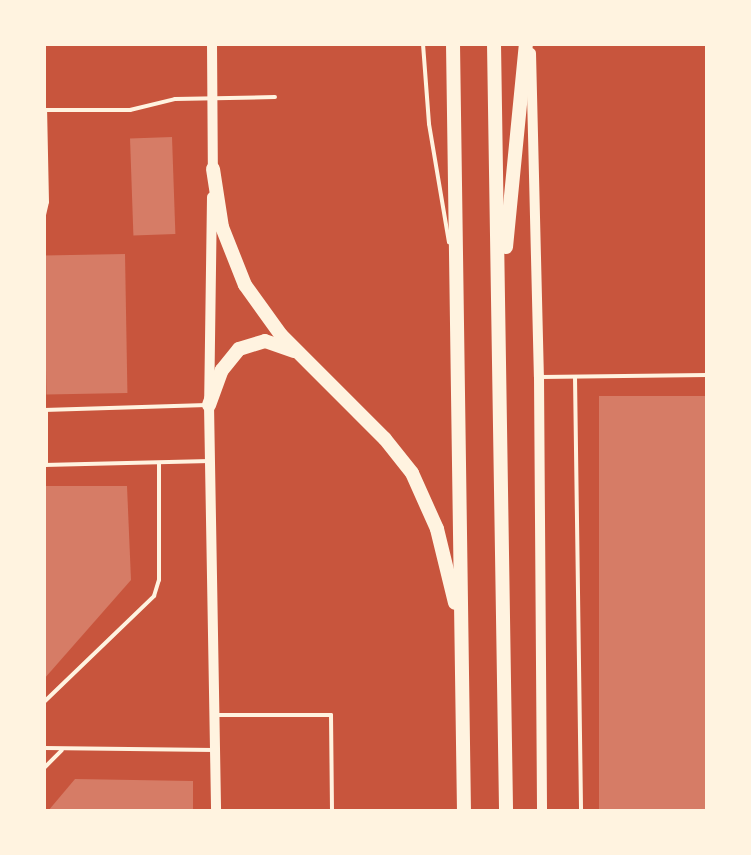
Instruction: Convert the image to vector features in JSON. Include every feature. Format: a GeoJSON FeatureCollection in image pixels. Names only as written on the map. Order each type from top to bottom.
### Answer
{"type":"FeatureCollection","features":[{"type":"Feature","properties":{"kind":"highway"},"geometry":{"type":"LineString","coordinates":[[453,44],[464,811]]}},
{"type":"Feature","properties":{"kind":"highway"},"geometry":{"type":"LineString","coordinates":[[494,44],[506,811]]}},
{"type":"Feature","properties":{"kind":"highway"},"geometry":{"type":"LineString","coordinates":[[500,308],[528,44]]}},
{"type":"Feature","properties":{"kind":"highway"},"geometry":{"type":"LineString","coordinates":[[213,169],[222,227],[238,273],[261,310],[298,353],[385,439],[423,492],[447,564],[463,648]]}},
{"type":"Feature","properties":{"kind":"highway"},"geometry":{"type":"LineString","coordinates":[[209,405],[222,370],[239,349],[265,341],[298,353]]}},
{"type":"Feature","properties":{"kind":"main road"},"geometry":{"type":"LineString","coordinates":[[212,44],[209,405],[216,811]]}},
{"type":"Feature","properties":{"kind":"main road"},"geometry":{"type":"LineString","coordinates":[[528,44],[539,377],[542,811]]}},
{"type":"Feature","properties":{"kind":"lane"},"geometry":{"type":"LineString","coordinates":[[423,44],[429,124],[457,280]]}},
{"type":"Feature","properties":{"kind":"lane"},"geometry":{"type":"LineString","coordinates":[[44,215],[47,202],[44,110],[130,110],[175,99],[275,97]]}},
{"type":"Feature","properties":{"kind":"lane"},"geometry":{"type":"LineString","coordinates":[[539,377],[707,375]]}},
{"type":"Feature","properties":{"kind":"lane"},"geometry":{"type":"LineString","coordinates":[[575,377],[581,811]]}},
{"type":"Feature","properties":{"kind":"lane"},"geometry":{"type":"LineString","coordinates":[[209,405],[45,410],[45,465],[210,461]]}},
{"type":"Feature","properties":{"kind":"lane"},"geometry":{"type":"LineString","coordinates":[[44,702],[154,596],[159,580],[159,463]]}},
{"type":"Feature","properties":{"kind":"lane"},"geometry":{"type":"LineString","coordinates":[[214,715],[331,715],[332,811]]}},
{"type":"Feature","properties":{"kind":"lane"},"geometry":{"type":"LineString","coordinates":[[44,748],[215,750]]}},
{"type":"Feature","properties":{"kind":"lane"},"geometry":{"type":"LineString","coordinates":[[44,768],[63,749]]}},
{"type":"Feature","properties":{"kind":"building"},"geometry":{"type":"Polygon","coordinates":[[[172,137],[175,234],[133,235],[130,138],[172,137]]]}},
{"type":"Feature","properties":{"kind":"building"},"geometry":{"type":"Polygon","coordinates":[[[125,254],[127,393],[46,394],[44,255],[125,254]]]}},
{"type":"Feature","properties":{"kind":"building"},"geometry":{"type":"Polygon","coordinates":[[[599,396],[707,396],[707,811],[599,811],[599,396]]]}},
{"type":"Feature","properties":{"kind":"building"},"geometry":{"type":"Polygon","coordinates":[[[44,486],[127,486],[131,580],[44,679],[44,486]]]}},
{"type":"Feature","properties":{"kind":"building"},"geometry":{"type":"Polygon","coordinates":[[[75,779],[193,781],[193,811],[48,811],[75,779]]]}}]}
